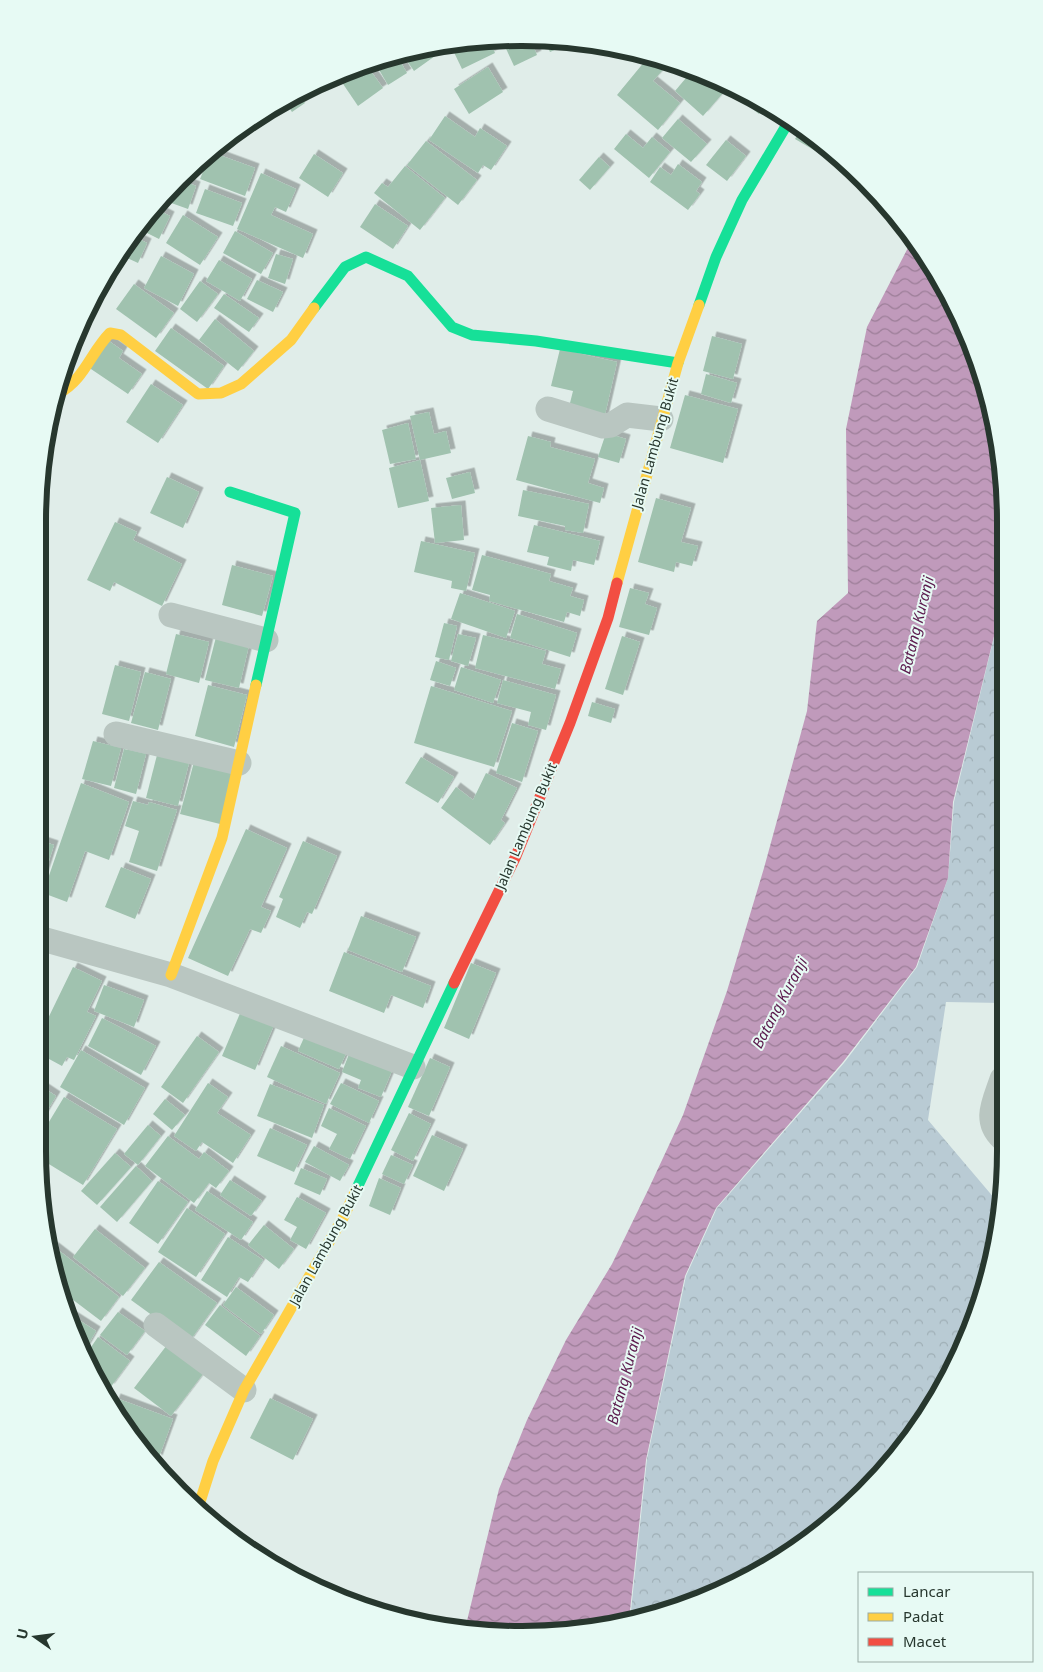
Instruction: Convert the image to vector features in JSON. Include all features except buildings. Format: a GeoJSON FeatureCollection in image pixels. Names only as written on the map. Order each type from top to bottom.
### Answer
{"type":"FeatureCollection","features":[{"type":"Feature","properties":{"kind":"street","name":"Jalan Lambung Bukit"},"geometry":{"type":"LineString","coordinates":[[200,1501],[213,1461],[244,1390],[344,1216],[516,856],[570,723],[608,618],[661,419],[678,363],[716,257],[742,200],[786,126]]}},
{"type":"Feature","properties":{"kind":"street"},"geometry":{"type":"LineString","coordinates":[[64,391],[68,390],[86,370],[101,340],[110,333],[121,335],[198,394],[221,393],[241,384],[291,340],[346,267],[366,257],[408,276],[452,327],[472,335],[536,341],[678,363]]}},
{"type":"Feature","properties":{"kind":"street"},"geometry":{"type":"LineString","coordinates":[[548,409],[603,426],[611,425],[627,415],[634,414],[661,419]]}},
{"type":"Feature","properties":{"kind":"street"},"geometry":{"type":"LineString","coordinates":[[172,975],[222,838],[295,513],[230,492]]}},
{"type":"Feature","properties":{"kind":"street"},"geometry":{"type":"LineString","coordinates":[[171,615],[266,640]]}},
{"type":"Feature","properties":{"kind":"street"},"geometry":{"type":"LineString","coordinates":[[116,734],[238,763]]}},
{"type":"Feature","properties":{"kind":"street"},"geometry":{"type":"LineString","coordinates":[[46,940],[172,975],[414,1067]]}},
{"type":"Feature","properties":{"kind":"street"},"geometry":{"type":"LineString","coordinates":[[997,1096],[991,1116],[993,1129],[997,1133]]}},
{"type":"Feature","properties":{"kind":"street"},"geometry":{"type":"LineString","coordinates":[[156,1326],[244,1390]]}},
{"type":"Feature","properties":{"kind":"green space"},"geometry":{"type":"Polygon","coordinates":[[[997,625],[997,1003],[946,1002],[928,1120],[994,1198],[981,1274],[961,1332],[948,1361],[917,1415],[879,1464],[835,1508],[786,1546],[732,1577],[674,1601],[631,1613],[647,1459],[686,1276],[717,1208],[844,1063],[917,967],[948,878],[954,802],[997,625]]]}},
{"type":"Feature","properties":{"kind":"water","name":"Batang Kuranji"},"geometry":{"type":"Polygon","coordinates":[[[909,246],[948,311],[961,340],[981,398],[993,459],[997,522],[997,624],[953,802],[948,878],[916,967],[843,1062],[716,1208],[685,1276],[646,1460],[630,1613],[584,1622],[553,1625],[522,1626],[467,1623],[499,1489],[527,1420],[566,1340],[612,1264],[649,1188],[683,1115],[727,991],[764,868],[807,711],[817,621],[848,593],[846,429],[867,327],[909,246]]]}},
{"type":"Feature","properties":{"kind":"traffic: fast"},"geometry":{"type":"LineString","coordinates":[[699,305],[716,257],[742,200],[786,126]]}},
{"type":"Feature","properties":{"kind":"traffic: fast"},"geometry":{"type":"LineString","coordinates":[[314,308],[345,267],[366,257],[408,276],[452,327],[472,335],[536,341],[678,363]]}},
{"type":"Feature","properties":{"kind":"traffic: fast"},"geometry":{"type":"LineString","coordinates":[[230,492],[295,513],[256,685]]}},
{"type":"Feature","properties":{"kind":"traffic: fast"},"geometry":{"type":"LineString","coordinates":[[356,1190],[454,983]]}},
{"type":"Feature","properties":{"kind":"traffic: slow"},"geometry":{"type":"LineString","coordinates":[[617,583],[678,363],[699,305]]}},
{"type":"Feature","properties":{"kind":"traffic: slow"},"geometry":{"type":"LineString","coordinates":[[65,389],[75,381],[103,340],[110,333],[121,335],[198,394],[221,393],[241,384],[291,340],[314,308]]}},
{"type":"Feature","properties":{"kind":"traffic: slow"},"geometry":{"type":"LineString","coordinates":[[171,975],[222,838],[256,685]]}},
{"type":"Feature","properties":{"kind":"traffic: slow"},"geometry":{"type":"LineString","coordinates":[[200,1501],[213,1461],[244,1390],[344,1216],[356,1190]]}},
{"type":"Feature","properties":{"kind":"traffic: jam"},"geometry":{"type":"LineString","coordinates":[[454,983],[516,856],[570,723],[608,618],[617,583]]}}]}
